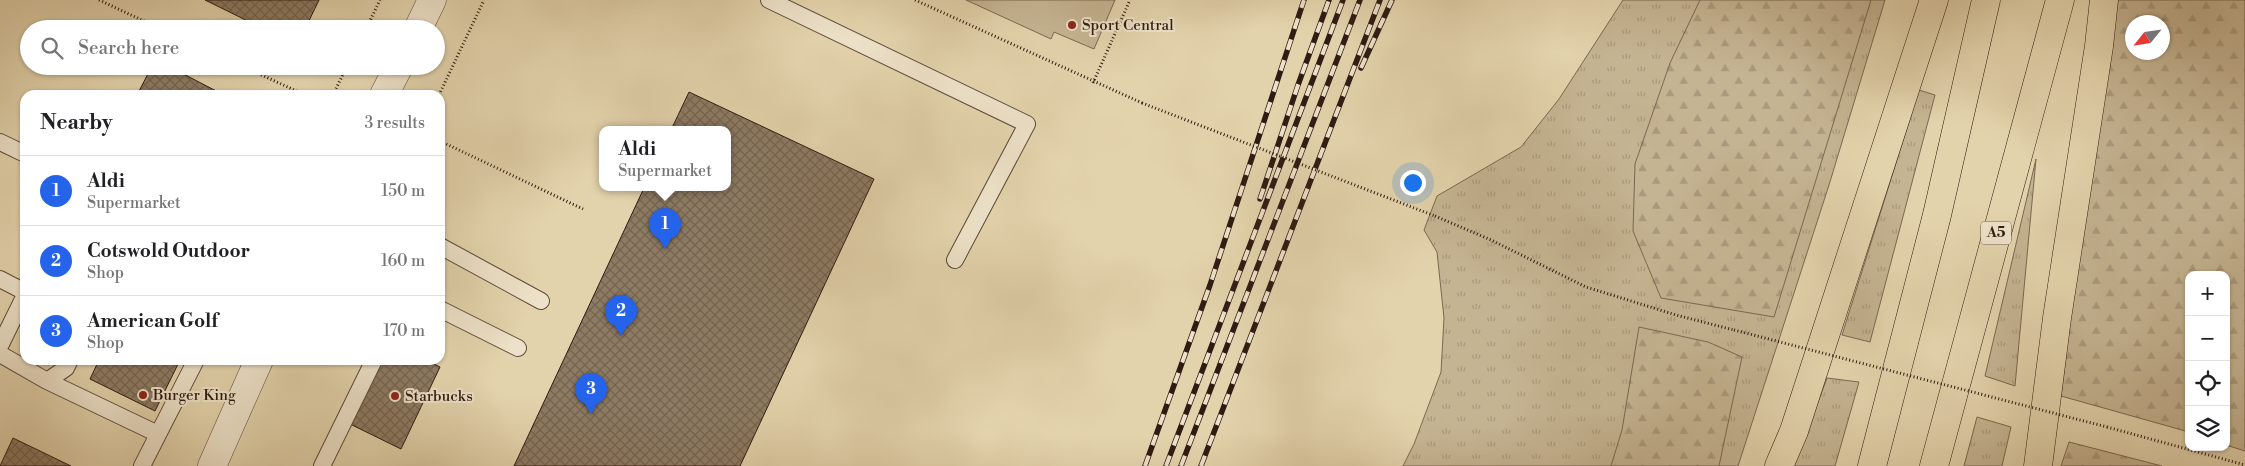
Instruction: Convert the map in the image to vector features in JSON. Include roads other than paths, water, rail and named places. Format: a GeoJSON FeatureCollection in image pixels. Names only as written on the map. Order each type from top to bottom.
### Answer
{"type":"FeatureCollection","features":[{"type":"Feature","properties":{"kind":"highway"},"geometry":{"type":"LineString","coordinates":[[1779,466],[1794,431],[1934,0]]}},
{"type":"Feature","properties":{"kind":"highway"},"geometry":{"type":"LineString","coordinates":[[1872,466],[1937,215],[1986,0]]}},
{"type":"Feature","properties":{"kind":"highway","name":"A5"},"geometry":{"type":"LineString","coordinates":[[1934,466],[2060,0]]}},
{"type":"Feature","properties":{"kind":"highway"},"geometry":{"type":"LineString","coordinates":[[2038,466],[2057,318],[2099,46],[2104,0]]}},
{"type":"Feature","properties":{"kind":"street"},"geometry":{"type":"LineString","coordinates":[[422,20],[432,0]]}},
{"type":"Feature","properties":{"kind":"street"},"geometry":{"type":"LineString","coordinates":[[386,90],[394,75]]}},
{"type":"Feature","properties":{"kind":"street"},"geometry":{"type":"LineString","coordinates":[[212,466],[258,365]]}},
{"type":"Feature","properties":{"kind":"lane"},"geometry":{"type":"LineString","coordinates":[[770,0],[1027,124],[955,260]]}},
{"type":"Feature","properties":{"kind":"lane"},"geometry":{"type":"LineString","coordinates":[[0,142],[20,152]]}},
{"type":"Feature","properties":{"kind":"lane"},"geometry":{"type":"LineString","coordinates":[[445,249],[541,301]]}},
{"type":"Feature","properties":{"kind":"lane"},"geometry":{"type":"LineString","coordinates":[[0,278],[20,290]]}},
{"type":"Feature","properties":{"kind":"lane"},"geometry":{"type":"LineString","coordinates":[[0,346],[20,304]]}},
{"type":"Feature","properties":{"kind":"lane"},"geometry":{"type":"LineString","coordinates":[[445,311],[518,348]]}},
{"type":"Feature","properties":{"kind":"lane"},"geometry":{"type":"LineString","coordinates":[[0,354],[47,381],[162,427]]}},
{"type":"Feature","properties":{"kind":"lane"},"geometry":{"type":"LineString","coordinates":[[47,381],[52,365]]}},
{"type":"Feature","properties":{"kind":"lane"},"geometry":{"type":"LineString","coordinates":[[47,381],[68,365]]}},
{"type":"Feature","properties":{"kind":"lane"},"geometry":{"type":"LineString","coordinates":[[162,427],[167,399],[184,365]]}},
{"type":"Feature","properties":{"kind":"lane"},"geometry":{"type":"LineString","coordinates":[[142,466],[193,365]]}},
{"type":"Feature","properties":{"kind":"lane"},"geometry":{"type":"LineString","coordinates":[[322,466],[372,365]]}},
{"type":"Feature","properties":{"kind":"railway"},"geometry":{"type":"LineString","coordinates":[[1145,466],[1210,285],[1304,0]]}},
{"type":"Feature","properties":{"kind":"railway"},"geometry":{"type":"LineString","coordinates":[[1260,199],[1329,0]]}},
{"type":"Feature","properties":{"kind":"railway"},"geometry":{"type":"LineString","coordinates":[[1166,466],[1343,0]]}},
{"type":"Feature","properties":{"kind":"railway"},"geometry":{"type":"LineString","coordinates":[[1181,466],[1360,0]]}},
{"type":"Feature","properties":{"kind":"railway"},"geometry":{"type":"LineString","coordinates":[[1201,466],[1380,0]]}},
{"type":"Feature","properties":{"kind":"railway"},"geometry":{"type":"LineString","coordinates":[[1361,68],[1392,0]]}},
{"type":"Feature","properties":{"kind":"place","name":"Sport Central"},"geometry":{"type":"Point","coordinates":[1072,25]}},
{"type":"Feature","properties":{"kind":"place","name":"Aldi"},"geometry":{"type":"Point","coordinates":[665,249]}},
{"type":"Feature","properties":{"kind":"place","name":"Cotswold Outdoor"},"geometry":{"type":"Point","coordinates":[621,336]}},
{"type":"Feature","properties":{"kind":"place","name":"Burger King"},"geometry":{"type":"Point","coordinates":[143,395]}},
{"type":"Feature","properties":{"kind":"place","name":"Starbucks"},"geometry":{"type":"Point","coordinates":[395,396]}},
{"type":"Feature","properties":{"kind":"place","name":"American Golf"},"geometry":{"type":"Point","coordinates":[591,414]}}]}
